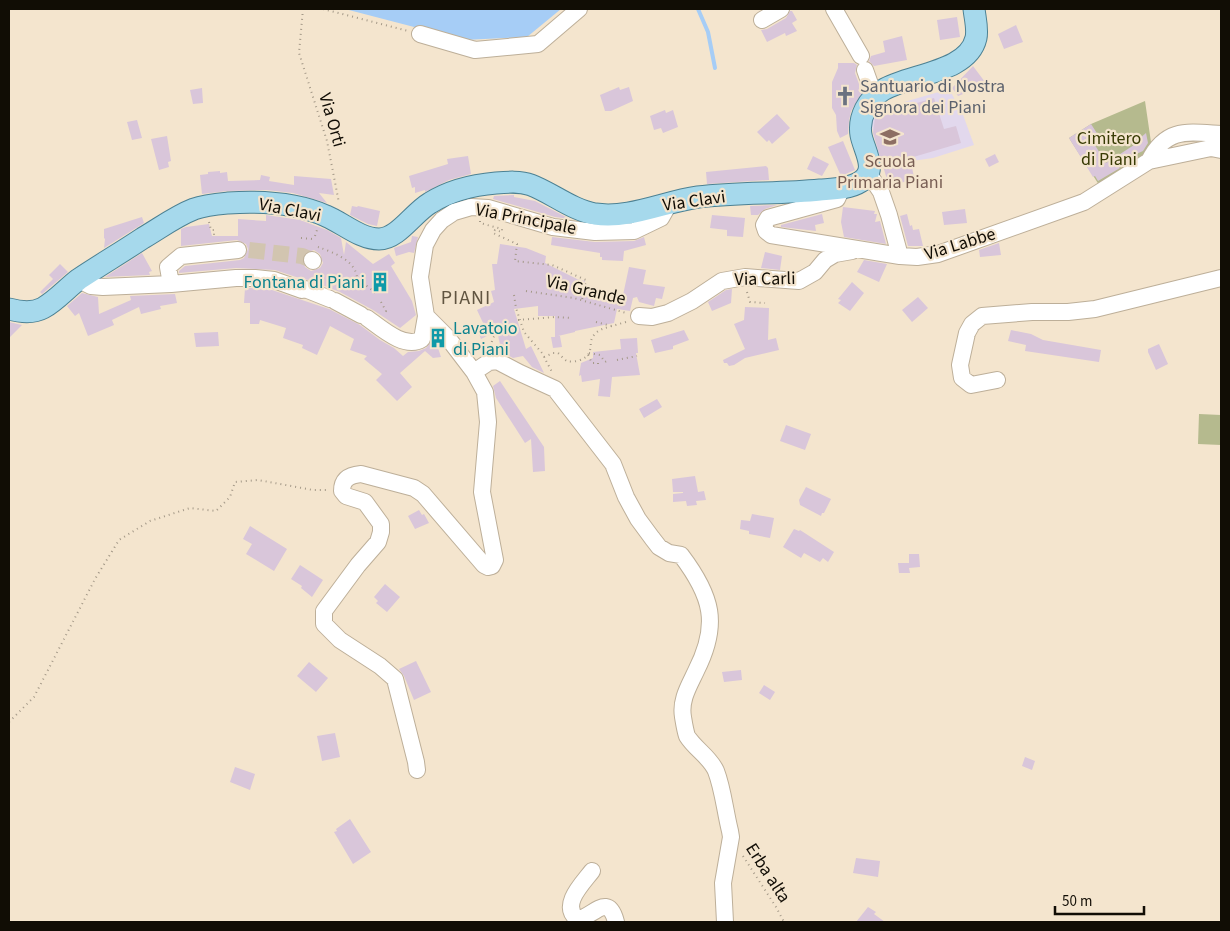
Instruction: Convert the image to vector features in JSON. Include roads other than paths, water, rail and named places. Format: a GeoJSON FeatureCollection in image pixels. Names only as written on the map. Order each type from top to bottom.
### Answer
{"type":"FeatureCollection","features":[{"type":"Feature","properties":{"kind":"main road"},"geometry":{"type":"LineString","coordinates":[[869,174],[869,162],[861,134],[861,123],[866,108],[878,94],[888,87],[954,64],[965,56],[972,47],[976,37],[974,9]]}},
{"type":"Feature","properties":{"kind":"main road","name":"Via Clavi"},"geometry":{"type":"LineString","coordinates":[[9,309],[21,312],[41,309],[78,280],[165,225],[207,205],[249,202],[278,204],[323,214],[357,233],[381,239],[391,237],[432,201],[454,191],[486,184],[510,182],[530,185],[579,209],[592,213],[625,214],[670,202],[699,197],[842,188],[863,181],[869,174]]}},
{"type":"Feature","properties":{"kind":"street"},"geometry":{"type":"LineString","coordinates":[[420,34],[475,50],[538,44],[579,9]]}},
{"type":"Feature","properties":{"kind":"street"},"geometry":{"type":"LineString","coordinates":[[762,20],[781,9]]}},
{"type":"Feature","properties":{"kind":"street"},"geometry":{"type":"LineString","coordinates":[[834,9],[863,63],[870,84],[878,94]]}},
{"type":"Feature","properties":{"kind":"street","name":"Via Labbe"},"geometry":{"type":"LineString","coordinates":[[1149,161],[1156,148],[1174,134],[1221,134]]}},
{"type":"Feature","properties":{"kind":"street","name":"Via Labbe"},"geometry":{"type":"LineString","coordinates":[[842,188],[837,199],[768,218],[764,228],[771,235],[900,256],[916,257],[938,254],[1075,205],[1121,180],[1149,161],[1211,148],[1221,150]]}},
{"type":"Feature","properties":{"kind":"street"},"geometry":{"type":"LineString","coordinates":[[869,174],[881,192],[900,256]]}},
{"type":"Feature","properties":{"kind":"street","name":"Via Principale"},"geometry":{"type":"LineString","coordinates":[[78,280],[91,286],[103,287],[171,284],[236,278],[274,280],[333,300],[395,336],[408,342],[416,343],[422,339],[426,316],[420,277],[425,245],[432,230],[454,212],[471,207],[488,208],[553,227],[595,232],[634,231],[661,218],[670,202]]}},
{"type":"Feature","properties":{"kind":"street","name":"Via Carli"},"geometry":{"type":"LineString","coordinates":[[639,316],[652,317],[668,313],[692,301],[722,281],[745,277],[799,281],[815,272],[825,260],[835,254],[862,249]]}},
{"type":"Feature","properties":{"kind":"street"},"geometry":{"type":"LineString","coordinates":[[171,284],[168,268],[181,256],[244,250]]}},
{"type":"Feature","properties":{"kind":"street"},"geometry":{"type":"LineString","coordinates":[[997,380],[971,385],[962,378],[960,365],[967,333],[972,324],[982,316],[1095,309],[1221,278]]}},
{"type":"Feature","properties":{"kind":"street"},"geometry":{"type":"LineString","coordinates":[[416,770],[416,762],[394,679],[380,666],[340,640],[324,624],[324,611],[358,565],[378,542],[381,532],[381,524],[365,502],[346,496],[342,491],[342,485],[346,478],[353,475],[361,474],[414,488],[423,494],[484,565],[492,566],[495,560],[482,492],[488,422],[485,392],[474,372],[448,338],[426,316]]}},
{"type":"Feature","properties":{"kind":"street"},"geometry":{"type":"LineString","coordinates":[[474,372],[489,362],[496,361],[555,389],[613,464],[626,497],[647,532],[659,547],[669,553],[681,555],[707,598],[709,606],[709,638],[706,650],[687,689],[683,701],[682,714],[687,735],[716,771],[731,837],[723,883],[724,922]]}},
{"type":"Feature","properties":{"kind":"street"},"geometry":{"type":"LineString","coordinates":[[592,871],[574,894],[570,909],[577,919],[582,919],[598,908],[608,908],[613,912],[616,922]]}},
{"type":"Feature","properties":{"kind":"water"},"geometry":{"type":"Polygon","coordinates":[[[345,9],[561,9],[527,37],[464,40],[345,9]]]}},
{"type":"Feature","properties":{"kind":"waterway"},"geometry":{"type":"LineString","coordinates":[[698,9],[708,32],[715,68]]}},
{"type":"Feature","properties":{"kind":"tunnel"},"geometry":{"type":"LineString","coordinates":[[249,250],[302,256],[312,260]]}},
{"type":"Feature","properties":{"kind":"place","name":"Santuario di Nostra Signora dei Piani"},"geometry":{"type":"Point","coordinates":[845,96]}},
{"type":"Feature","properties":{"kind":"place","name":"Scuola Primaria Piani"},"geometry":{"type":"Point","coordinates":[890,137]}},
{"type":"Feature","properties":{"kind":"place","name":"Fontana di Piani"},"geometry":{"type":"Point","coordinates":[380,282]}},
{"type":"Feature","properties":{"kind":"place","name":"Lavatoio di Piani"},"geometry":{"type":"Point","coordinates":[438,338]}},
{"type":"Feature","properties":{"kind":"district","name":"PIANI"},"geometry":{"type":"Point","coordinates":[466,298]}},
{"type":"Feature","properties":{"kind":"park label","name":"Cimitero di Piani"},"geometry":{"type":"Point","coordinates":[1109,148]}}]}
